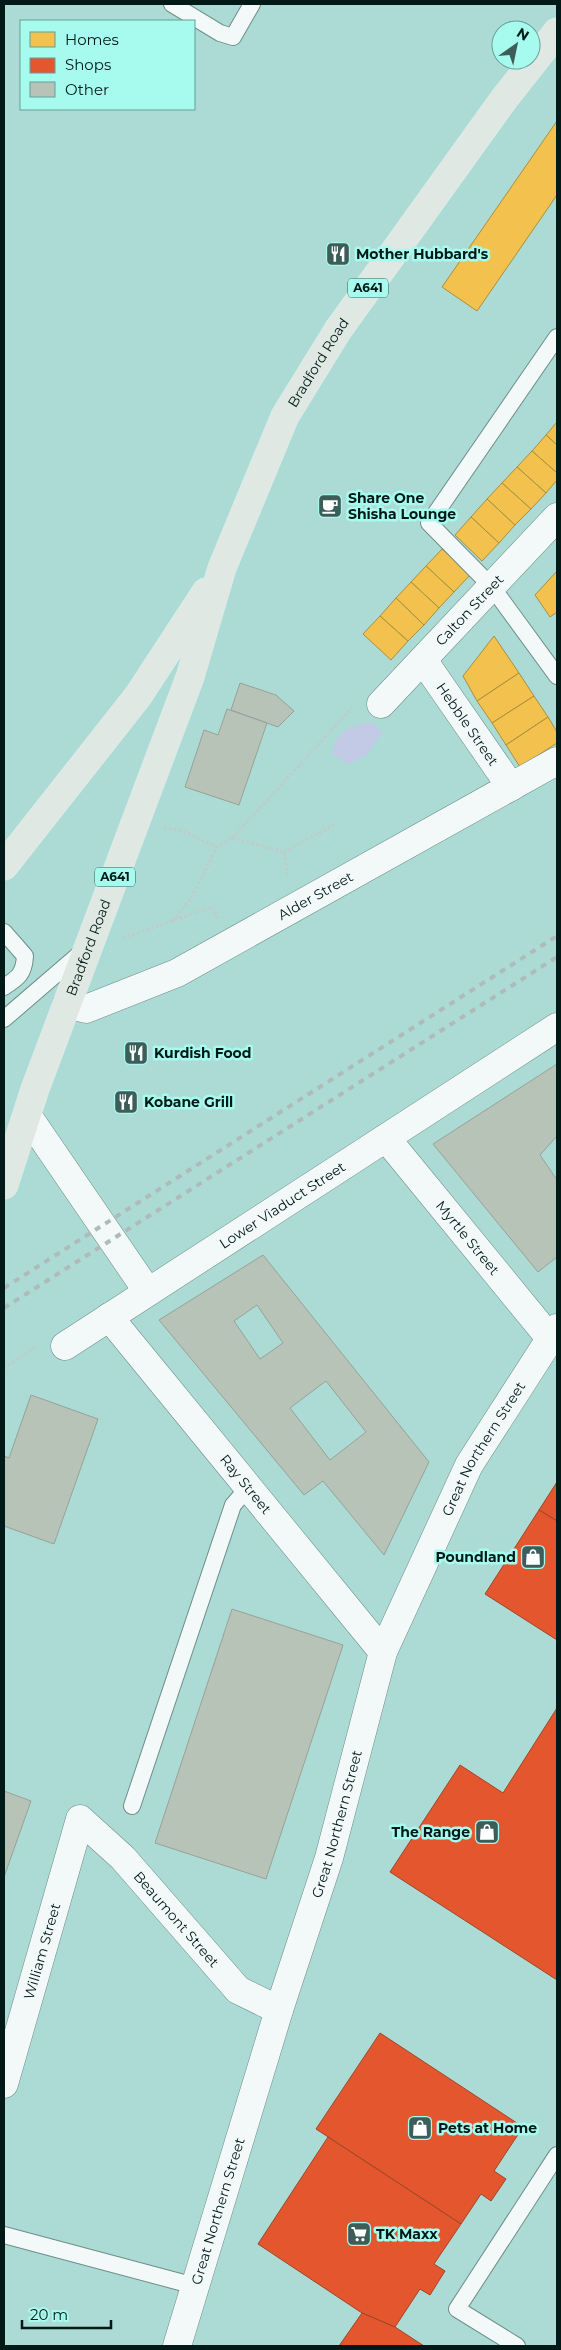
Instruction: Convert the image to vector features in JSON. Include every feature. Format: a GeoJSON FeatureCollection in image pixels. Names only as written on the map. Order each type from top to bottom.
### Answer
{"type":"FeatureCollection","features":[{"type":"Feature","properties":{"kind":"main road","name":"Bradford Road"},"geometry":{"type":"LineString","coordinates":[[4,1185],[26,1115],[190,677],[222,568],[285,416],[338,330],[504,99],[557,32]]}},
{"type":"Feature","properties":{"kind":"main road","name":"Bradford Road"},"geometry":{"type":"LineString","coordinates":[[4,866],[138,696],[222,568]]}},
{"type":"Feature","properties":{"kind":"street","name":"Calton Street"},"geometry":{"type":"LineString","coordinates":[[381,704],[557,517]]}},
{"type":"Feature","properties":{"kind":"street","name":"Hebble Street"},"geometry":{"type":"LineString","coordinates":[[423,660],[511,787]]}},
{"type":"Feature","properties":{"kind":"street","name":"Alder Street"},"geometry":{"type":"LineString","coordinates":[[67,1004],[86,1009],[177,973],[557,761]]}},
{"type":"Feature","properties":{"kind":"street","name":"Lower Viaduct Street"},"geometry":{"type":"LineString","coordinates":[[65,1346],[557,1027]]}},
{"type":"Feature","properties":{"kind":"street"},"geometry":{"type":"LineString","coordinates":[[26,1115],[148,1292]]}},
{"type":"Feature","properties":{"kind":"street","name":"Myrtle Street"},"geometry":{"type":"LineString","coordinates":[[386,1138],[553,1333]]}},
{"type":"Feature","properties":{"kind":"street","name":"Ray Street"},"geometry":{"type":"LineString","coordinates":[[109,1317],[383,1652]]}},
{"type":"Feature","properties":{"kind":"street","name":"Great Northern Street"},"geometry":{"type":"LineString","coordinates":[[177,2346],[279,2010],[329,1858],[383,1652],[468,1465],[553,1333]]}},
{"type":"Feature","properties":{"kind":"street","name":"Beaumont Street"},"geometry":{"type":"LineString","coordinates":[[80,1819],[123,1858],[238,1990],[279,2010]]}},
{"type":"Feature","properties":{"kind":"street","name":"William Street"},"geometry":{"type":"LineString","coordinates":[[4,2084],[80,1819]]}},
{"type":"Feature","properties":{"kind":"lane"},"geometry":{"type":"LineString","coordinates":[[172,4],[220,33],[233,37],[252,4]]}},
{"type":"Feature","properties":{"kind":"lane"},"geometry":{"type":"LineString","coordinates":[[557,337],[429,523],[492,587],[557,676]]}},
{"type":"Feature","properties":{"kind":"lane"},"geometry":{"type":"LineString","coordinates":[[4,932],[25,956],[25,966],[20,977],[4,987]]}},
{"type":"Feature","properties":{"kind":"lane"},"geometry":{"type":"LineString","coordinates":[[4,1019],[44,983],[89,947]]}},
{"type":"Feature","properties":{"kind":"lane"},"geometry":{"type":"LineString","coordinates":[[132,1806],[233,1505],[248,1488]]}},
{"type":"Feature","properties":{"kind":"lane"},"geometry":{"type":"LineString","coordinates":[[517,2346],[457,2309],[557,2155]]}},
{"type":"Feature","properties":{"kind":"lane"},"geometry":{"type":"LineString","coordinates":[[4,2235],[195,2286]]}},
{"type":"Feature","properties":{"kind":"path"},"geometry":{"type":"LineString","coordinates":[[173,921],[191,898],[217,847],[232,838],[366,692],[381,704]]}},
{"type":"Feature","properties":{"kind":"path"},"geometry":{"type":"LineString","coordinates":[[136,820],[183,832],[217,847]]}},
{"type":"Feature","properties":{"kind":"path"},"geometry":{"type":"LineString","coordinates":[[232,838],[284,852],[334,824]]}},
{"type":"Feature","properties":{"kind":"path"},"geometry":{"type":"LineString","coordinates":[[284,852],[293,908]]}},
{"type":"Feature","properties":{"kind":"path"},"geometry":{"type":"LineString","coordinates":[[89,947],[132,936],[212,907],[232,942]]}},
{"type":"Feature","properties":{"kind":"path"},"geometry":{"type":"LineString","coordinates":[[4,1368],[40,1344],[65,1346]]}},
{"type":"Feature","properties":{"kind":"shaded area"},"geometry":{"type":"Polygon","coordinates":[[[372,722],[382,733],[366,756],[348,764],[332,753],[337,739],[346,730],[357,725],[372,722]]]}},
{"type":"Feature","properties":{"kind":"building: Homes"},"geometry":{"type":"Polygon","coordinates":[[[557,121],[557,195],[477,311],[442,287],[557,121]]]}},
{"type":"Feature","properties":{"kind":"building: Homes"},"geometry":{"type":"Polygon","coordinates":[[[557,422],[557,445],[546,435],[557,422]]]}},
{"type":"Feature","properties":{"kind":"building: Homes"},"geometry":{"type":"Polygon","coordinates":[[[546,435],[557,445],[557,473],[532,451],[546,435]]]}},
{"type":"Feature","properties":{"kind":"building: Homes"},"geometry":{"type":"Polygon","coordinates":[[[532,451],[557,473],[557,480],[546,493],[517,467],[532,451]]]}},
{"type":"Feature","properties":{"kind":"building: Homes"},"geometry":{"type":"Polygon","coordinates":[[[517,467],[546,493],[531,509],[502,483],[517,467]]]}},
{"type":"Feature","properties":{"kind":"building: Homes"},"geometry":{"type":"Polygon","coordinates":[[[502,483],[531,509],[515,525],[487,499],[502,483]]]}},
{"type":"Feature","properties":{"kind":"building: Homes"},"geometry":{"type":"Polygon","coordinates":[[[487,499],[515,525],[499,543],[471,517],[487,499]]]}},
{"type":"Feature","properties":{"kind":"building: Homes"},"geometry":{"type":"Polygon","coordinates":[[[471,517],[499,543],[482,561],[455,535],[471,517]]]}},
{"type":"Feature","properties":{"kind":"building: Homes"},"geometry":{"type":"Polygon","coordinates":[[[442,549],[471,574],[454,592],[426,566],[442,549]]]}},
{"type":"Feature","properties":{"kind":"building: Homes"},"geometry":{"type":"Polygon","coordinates":[[[426,566],[454,592],[439,608],[411,582],[426,566]]]}},
{"type":"Feature","properties":{"kind":"building: Homes"},"geometry":{"type":"Polygon","coordinates":[[[557,571],[557,612],[550,617],[535,595],[557,571]]]}},
{"type":"Feature","properties":{"kind":"building: Homes"},"geometry":{"type":"Polygon","coordinates":[[[411,582],[439,608],[424,625],[396,598],[411,582]]]}},
{"type":"Feature","properties":{"kind":"building: Homes"},"geometry":{"type":"Polygon","coordinates":[[[396,598],[424,625],[408,641],[380,616],[396,598]]]}},
{"type":"Feature","properties":{"kind":"building: Homes"},"geometry":{"type":"Polygon","coordinates":[[[380,616],[408,641],[391,660],[363,634],[380,616]]]}},
{"type":"Feature","properties":{"kind":"building: Homes"},"geometry":{"type":"Polygon","coordinates":[[[494,636],[519,673],[477,701],[463,676],[494,636]]]}},
{"type":"Feature","properties":{"kind":"building: Homes"},"geometry":{"type":"Polygon","coordinates":[[[519,673],[534,696],[492,723],[477,701],[519,673]]]}},
{"type":"Feature","properties":{"kind":"building: Homes"},"geometry":{"type":"Polygon","coordinates":[[[534,696],[548,717],[506,745],[492,723],[534,696]]]}},
{"type":"Feature","properties":{"kind":"building: Homes"},"geometry":{"type":"Polygon","coordinates":[[[548,717],[557,732],[557,743],[520,767],[506,745],[548,717]]]}},
{"type":"Feature","properties":{"kind":"building: Shops"},"geometry":{"type":"Polygon","coordinates":[[[557,1482],[557,1521],[539,1510],[557,1482]]]}},
{"type":"Feature","properties":{"kind":"building: Shops","name":"Poundland"},"geometry":{"type":"Polygon","coordinates":[[[539,1510],[557,1521],[557,1640],[485,1594],[539,1510]]]}},
{"type":"Feature","properties":{"kind":"building: Shops","name":"The Range"},"geometry":{"type":"Polygon","coordinates":[[[557,1708],[557,1980],[390,1872],[460,1765],[503,1793],[557,1708]]]}},
{"type":"Feature","properties":{"kind":"building: Shops","name":"Pets at Home"},"geometry":{"type":"Polygon","coordinates":[[[380,2033],[523,2127],[494,2171],[506,2179],[491,2201],[481,2194],[461,2224],[316,2129],[380,2033]]]}},
{"type":"Feature","properties":{"kind":"building: Shops","name":"TK Maxx"},"geometry":{"type":"Polygon","coordinates":[[[328,2137],[461,2224],[434,2264],[445,2271],[430,2295],[420,2289],[395,2327],[362,2313],[258,2244],[328,2137]]]}},
{"type":"Feature","properties":{"kind":"building: Shops"},"geometry":{"type":"Polygon","coordinates":[[[362,2313],[395,2327],[424,2346],[339,2346],[362,2313]]]}},
{"type":"Feature","properties":{"kind":"building: Other"},"geometry":{"type":"Polygon","coordinates":[[[240,683],[276,695],[294,711],[278,727],[231,710],[240,683]]]}},
{"type":"Feature","properties":{"kind":"building: Other"},"geometry":{"type":"Polygon","coordinates":[[[227,709],[267,723],[239,805],[185,787],[204,730],[218,735],[227,709]]]}},
{"type":"Feature","properties":{"kind":"building: Other"},"geometry":{"type":"Polygon","coordinates":[[[557,1064],[557,1136],[540,1155],[557,1180],[557,1257],[538,1272],[433,1144],[557,1064]]]}},
{"type":"Feature","properties":{"kind":"building: Other"},"geometry":{"type":"Polygon","coordinates":[[[263,1255],[429,1462],[384,1555],[323,1481],[304,1495],[159,1320],[263,1255]],[[257,1305],[234,1321],[260,1359],[283,1343],[257,1305]],[[326,1381],[290,1408],[330,1460],[366,1432],[326,1381]]]}},
{"type":"Feature","properties":{"kind":"building: Other"},"geometry":{"type":"Polygon","coordinates":[[[31,1395],[98,1419],[54,1544],[4,1526],[4,1456],[9,1458],[31,1395]]]}},
{"type":"Feature","properties":{"kind":"building: Other"},"geometry":{"type":"Polygon","coordinates":[[[232,1609],[343,1645],[266,1879],[155,1843],[232,1609]]]}},
{"type":"Feature","properties":{"kind":"building: Other"},"geometry":{"type":"Polygon","coordinates":[[[4,1791],[31,1801],[4,1877],[4,1791]]]}},
{"type":"Feature","properties":{"kind":"railway"},"geometry":{"type":"LineString","coordinates":[[4,1288],[557,936]]}},
{"type":"Feature","properties":{"kind":"railway"},"geometry":{"type":"LineString","coordinates":[[4,1308],[557,957]]}},
{"type":"Feature","properties":{"kind":"place","name":"Mother Hubbard's"},"geometry":{"type":"Point","coordinates":[338,254]}},
{"type":"Feature","properties":{"kind":"place","name":"Share One Shisha Lounge"},"geometry":{"type":"Point","coordinates":[330,506]}},
{"type":"Feature","properties":{"kind":"place","name":"Kurdish Food"},"geometry":{"type":"Point","coordinates":[136,1053]}},
{"type":"Feature","properties":{"kind":"place","name":"Kobane Grill"},"geometry":{"type":"Point","coordinates":[126,1102]}},
{"type":"Feature","properties":{"kind":"place","name":"Poundland"},"geometry":{"type":"Point","coordinates":[533,1557]}},
{"type":"Feature","properties":{"kind":"place","name":"The Range"},"geometry":{"type":"Point","coordinates":[487,1832]}},
{"type":"Feature","properties":{"kind":"place","name":"Pets at Home"},"geometry":{"type":"Point","coordinates":[420,2128]}},
{"type":"Feature","properties":{"kind":"place","name":"TK Maxx"},"geometry":{"type":"Point","coordinates":[359,2234]}}]}
